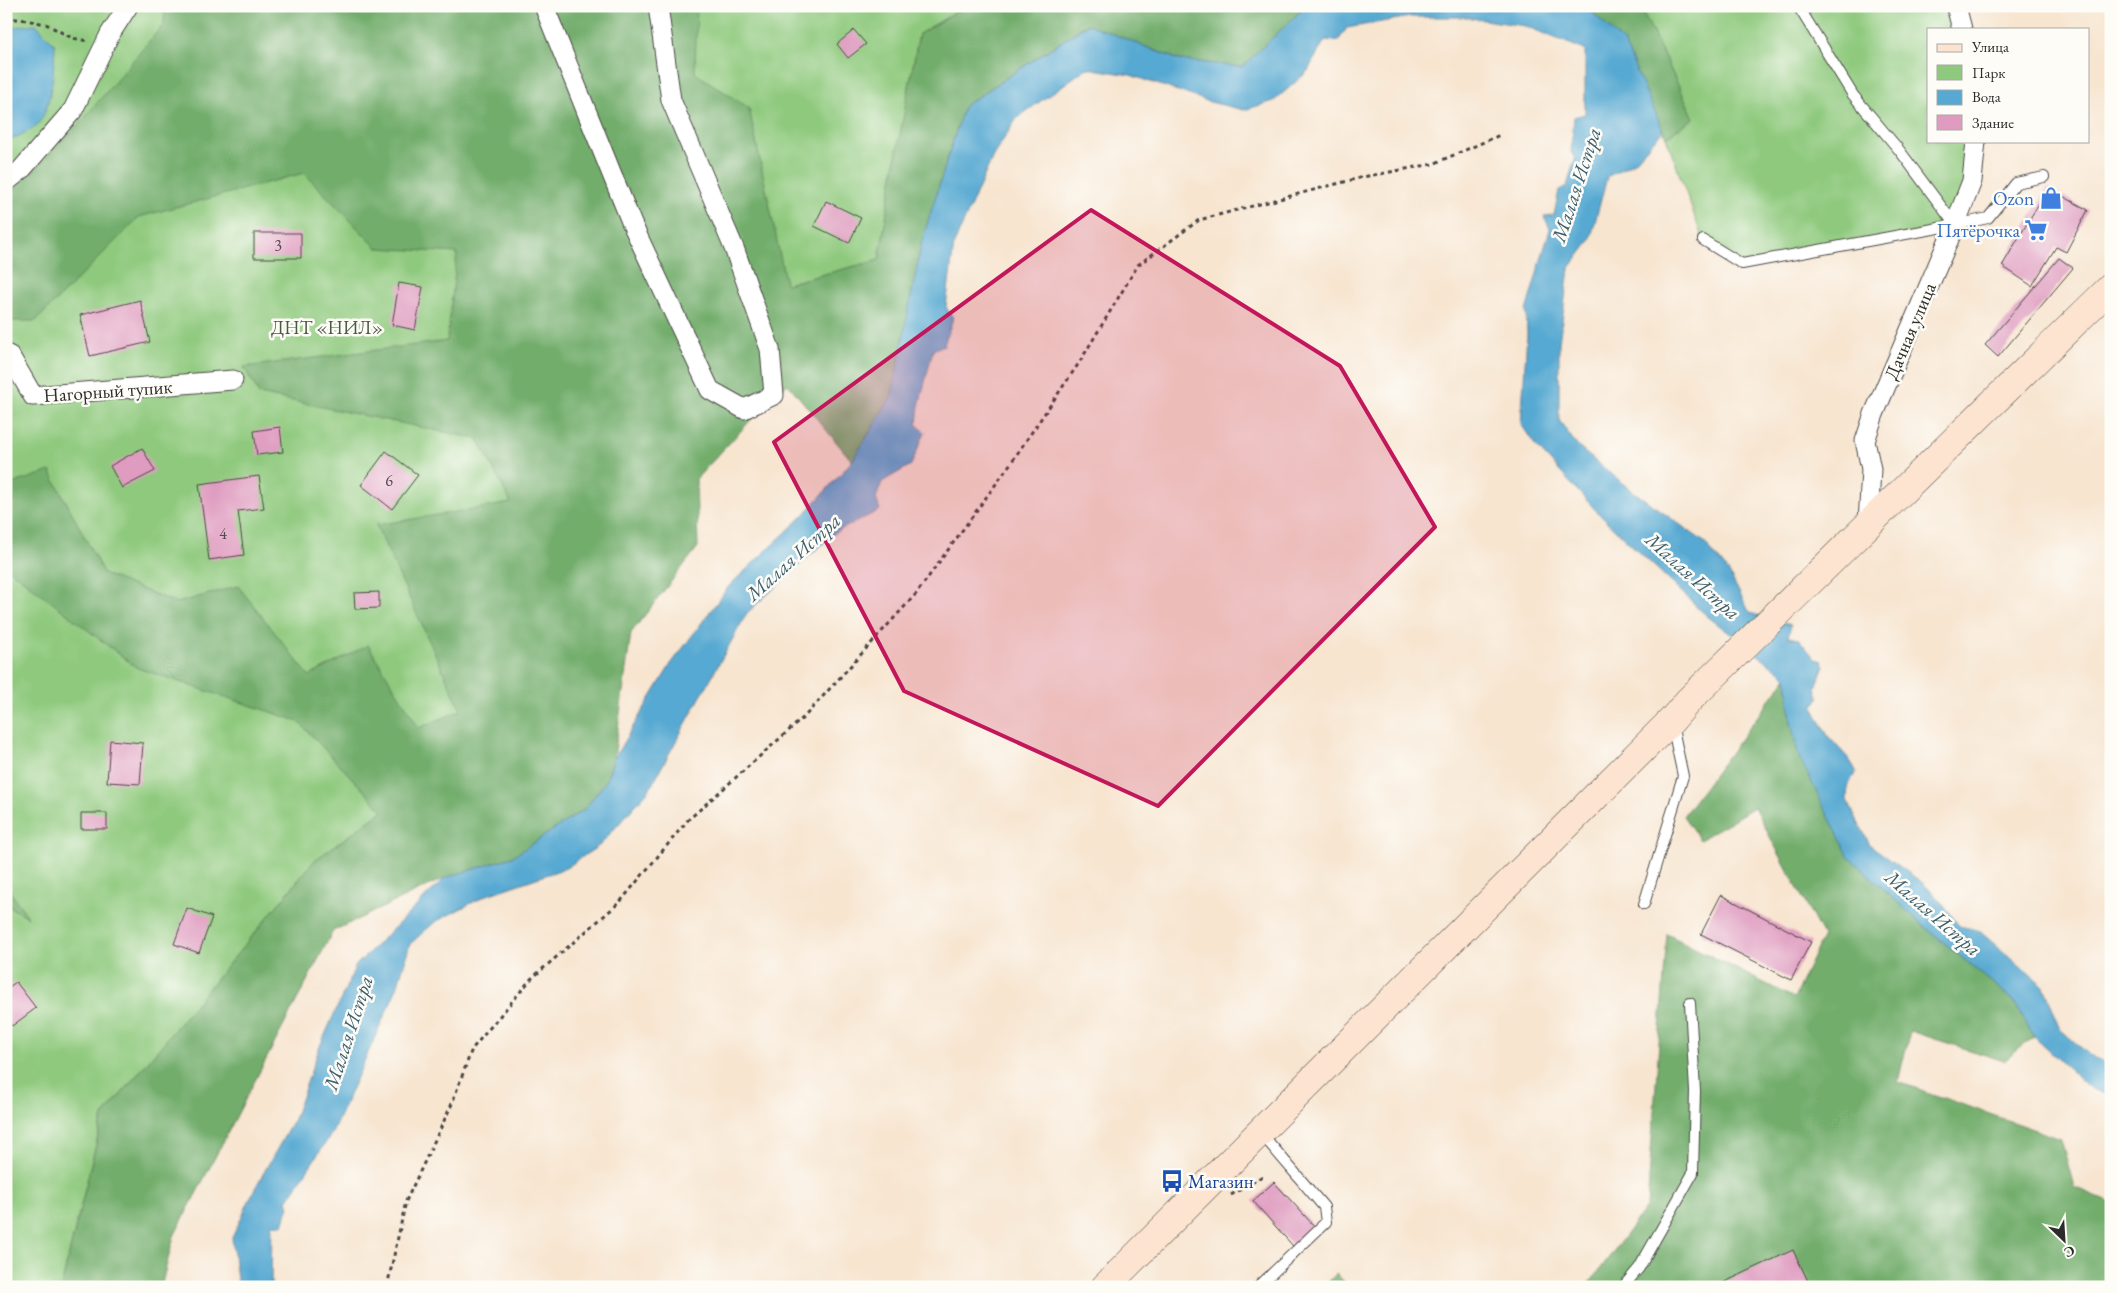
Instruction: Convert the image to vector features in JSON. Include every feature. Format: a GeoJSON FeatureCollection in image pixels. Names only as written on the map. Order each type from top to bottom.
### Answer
{"type":"FeatureCollection","features":[{"type":"Feature","properties":{"kind":"main road"},"geometry":{"type":"LineString","coordinates":[[1105,1287],[1680,711],[2111,286]]}},
{"type":"Feature","properties":{"kind":"street"},"geometry":{"type":"LineString","coordinates":[[6,182],[21,170],[73,110],[106,43],[128,6]]}},
{"type":"Feature","properties":{"kind":"street"},"geometry":{"type":"LineString","coordinates":[[544,6],[632,224],[710,390],[744,409],[774,395],[770,348],[734,248],[671,100],[658,6]]}},
{"type":"Feature","properties":{"kind":"street"},"geometry":{"type":"LineString","coordinates":[[1956,6],[1962,28]]}},
{"type":"Feature","properties":{"kind":"street","name":"Дачная улица"},"geometry":{"type":"LineString","coordinates":[[1868,524],[1871,469],[1865,441],[1874,414],[1972,181],[1976,142]]}},
{"type":"Feature","properties":{"kind":"street","name":"Нагорный тупик"},"geometry":{"type":"LineString","coordinates":[[6,354],[10,356],[33,396],[233,380]]}},
{"type":"Feature","properties":{"kind":"lane"},"geometry":{"type":"LineString","coordinates":[[1798,6],[1854,95],[1900,151],[1955,225]]}},
{"type":"Feature","properties":{"kind":"lane"},"geometry":{"type":"LineString","coordinates":[[1703,240],[1742,264],[1955,225],[1988,218],[2016,183],[2044,177]]}},
{"type":"Feature","properties":{"kind":"lane"},"geometry":{"type":"LineString","coordinates":[[1644,904],[1683,776],[1680,711]]}},
{"type":"Feature","properties":{"kind":"lane"},"geometry":{"type":"LineString","coordinates":[[1623,1287],[1639,1268],[1693,1173],[1695,1091],[1690,1003]]}},
{"type":"Feature","properties":{"kind":"lane"},"geometry":{"type":"LineString","coordinates":[[1258,1287],[1326,1222],[1324,1207],[1260,1131]]}},
{"type":"Feature","properties":{"kind":"path"},"geometry":{"type":"LineString","coordinates":[[6,19],[20,19],[46,24],[72,38],[106,43]]}},
{"type":"Feature","properties":{"kind":"path"},"geometry":{"type":"LineString","coordinates":[[386,1287],[406,1201],[451,1106],[472,1049],[531,979],[620,902],[688,820],[804,717],[916,594],[1006,470],[1073,371],[1138,265],[1199,220],[1363,177],[1433,164],[1500,135]]}},
{"type":"Feature","properties":{"kind":"highlighted area"},"geometry":{"type":"Polygon","coordinates":[[[1091,210],[1340,366],[1435,527],[1158,806],[904,691],[774,442],[1091,210]]]}},
{"type":"Feature","properties":{"kind":"green space","name":"ДНТ «НИЛ»"},"geometry":{"type":"Polygon","coordinates":[[[6,6],[966,6],[919,34],[879,260],[786,284],[543,695],[315,860],[103,1116],[61,1287],[6,1287],[6,6]]]}},
{"type":"Feature","properties":{"kind":"green space"},"geometry":{"type":"Polygon","coordinates":[[[165,6],[697,6],[695,73],[749,108],[786,284],[879,260],[919,34],[966,6],[1306,6],[1242,67],[1180,60],[1087,24],[964,106],[922,240],[892,396],[852,461],[788,384],[774,395],[696,479],[698,547],[631,633],[614,758],[606,781],[585,809],[512,857],[445,878],[333,931],[174,1236],[161,1287],[61,1287],[103,1116],[315,860],[383,811],[298,721],[137,668],[6,567],[6,486],[50,471],[104,574],[177,603],[238,586],[309,676],[368,645],[419,728],[461,710],[376,525],[511,503],[478,439],[259,394],[244,367],[447,341],[457,253],[377,248],[304,173],[139,217],[36,321],[6,321],[6,199],[81,122],[164,24],[165,6]]]}},
{"type":"Feature","properties":{"kind":"green space"},"geometry":{"type":"Polygon","coordinates":[[[1586,6],[1640,6],[1694,118],[1666,137],[1624,43],[1586,6]]]}},
{"type":"Feature","properties":{"kind":"green space"},"geometry":{"type":"Polygon","coordinates":[[[1640,6],[1956,6],[1962,28],[1927,28],[1927,142],[1976,142],[1955,225],[1742,264],[1703,240],[1666,137],[1694,118],[1640,6]]]}},
{"type":"Feature","properties":{"kind":"green space"},"geometry":{"type":"Polygon","coordinates":[[[1787,677],[1791,723],[1919,922],[2013,1000],[2034,1037],[2004,1061],[1910,1031],[1898,1082],[2061,1139],[2074,1187],[2111,1203],[2111,1287],[1587,1287],[1647,1206],[1667,934],[1794,998],[1823,936],[1754,807],[1700,840],[1683,816],[1787,677]]]}},
{"type":"Feature","properties":{"kind":"green space"},"geometry":{"type":"Polygon","coordinates":[[[6,886],[28,917],[6,905],[6,886]]]}},
{"type":"Feature","properties":{"kind":"green space"},"geometry":{"type":"Polygon","coordinates":[[[1336,1274],[1350,1287],[1324,1287],[1336,1274]]]}},
{"type":"Feature","properties":{"kind":"water","name":"Малая Истра"},"geometry":{"type":"Polygon","coordinates":[[[1306,6],[1586,6],[1624,43],[1663,130],[1634,162],[1607,177],[1590,241],[1569,269],[1559,343],[1559,420],[1578,447],[1630,489],[1703,541],[1728,571],[1750,613],[1791,625],[1788,637],[1799,639],[1815,659],[1822,661],[1824,666],[1816,687],[1819,697],[1813,707],[1828,736],[1849,759],[1856,772],[1848,785],[1847,800],[1870,845],[1924,884],[1944,905],[1959,926],[1978,930],[2044,986],[2061,1030],[2093,1058],[2111,1065],[2111,1096],[2091,1089],[2034,1037],[2013,1000],[1919,922],[1849,857],[1799,757],[1791,723],[1787,677],[1707,616],[1604,519],[1535,445],[1521,424],[1527,334],[1526,311],[1550,229],[1544,216],[1554,215],[1559,190],[1567,186],[1575,159],[1571,152],[1574,117],[1585,114],[1585,50],[1525,26],[1464,17],[1410,17],[1347,28],[1338,41],[1325,40],[1307,72],[1274,101],[1244,110],[1210,102],[1130,75],[1087,68],[1017,118],[993,156],[954,244],[946,307],[953,318],[944,345],[933,350],[919,406],[917,425],[925,432],[911,465],[882,482],[876,498],[880,510],[836,532],[747,613],[649,790],[600,845],[566,868],[487,895],[435,922],[410,944],[397,988],[332,1133],[287,1201],[289,1206],[283,1225],[272,1224],[271,1287],[238,1287],[232,1238],[254,1190],[294,1119],[320,1046],[356,965],[445,878],[512,857],[585,809],[606,781],[614,758],[671,664],[729,586],[804,515],[852,461],[892,396],[922,240],[964,106],[1088,24],[1179,60],[1242,67],[1306,6]]]}},
{"type":"Feature","properties":{"kind":"water"},"geometry":{"type":"Polygon","coordinates":[[[36,24],[55,45],[49,98],[42,118],[37,125],[6,142],[6,28],[36,24]]]}},
{"type":"Feature","properties":{"kind":"building"},"geometry":{"type":"Polygon","coordinates":[[[854,30],[866,44],[848,58],[837,44],[854,30]]]}},
{"type":"Feature","properties":{"kind":"building"},"geometry":{"type":"Polygon","coordinates":[[[2048,188],[2088,210],[2066,252],[2056,247],[2032,286],[2002,266],[2048,188]]]}},
{"type":"Feature","properties":{"kind":"building"},"geometry":{"type":"Polygon","coordinates":[[[826,201],[861,218],[849,243],[814,226],[826,201]]]}},
{"type":"Feature","properties":{"kind":"building"},"geometry":{"type":"Polygon","coordinates":[[[254,233],[301,233],[301,258],[254,258],[254,233]]]}},
{"type":"Feature","properties":{"kind":"building"},"geometry":{"type":"Polygon","coordinates":[[[2059,258],[2073,268],[1998,357],[1985,345],[2059,258]]]}},
{"type":"Feature","properties":{"kind":"building"},"geometry":{"type":"Polygon","coordinates":[[[399,283],[423,287],[415,330],[392,325],[399,283]]]}},
{"type":"Feature","properties":{"kind":"building"},"geometry":{"type":"Polygon","coordinates":[[[140,300],[150,342],[90,356],[80,315],[140,300]]]}},
{"type":"Feature","properties":{"kind":"building"},"geometry":{"type":"Polygon","coordinates":[[[280,427],[283,452],[257,455],[254,431],[280,427]]]}},
{"type":"Feature","properties":{"kind":"building"},"geometry":{"type":"Polygon","coordinates":[[[142,448],[155,471],[122,488],[110,466],[142,448]]]}},
{"type":"Feature","properties":{"kind":"building"},"geometry":{"type":"Polygon","coordinates":[[[386,451],[418,475],[392,509],[361,485],[386,451]]]}},
{"type":"Feature","properties":{"kind":"building"},"geometry":{"type":"Polygon","coordinates":[[[259,476],[264,508],[238,511],[244,555],[209,560],[199,484],[259,476]]]}},
{"type":"Feature","properties":{"kind":"building"},"geometry":{"type":"Polygon","coordinates":[[[379,592],[379,608],[355,609],[354,593],[379,592]]]}},
{"type":"Feature","properties":{"kind":"building"},"geometry":{"type":"Polygon","coordinates":[[[110,740],[143,743],[140,784],[107,782],[110,740]]]}},
{"type":"Feature","properties":{"kind":"building"},"geometry":{"type":"Polygon","coordinates":[[[81,813],[107,813],[107,829],[81,829],[81,813]]]}},
{"type":"Feature","properties":{"kind":"building"},"geometry":{"type":"Polygon","coordinates":[[[1721,895],[1811,942],[1791,980],[1701,934],[1721,895]]]}},
{"type":"Feature","properties":{"kind":"building"},"geometry":{"type":"Polygon","coordinates":[[[187,908],[212,917],[199,953],[174,944],[187,908]]]}},
{"type":"Feature","properties":{"kind":"building"},"geometry":{"type":"Polygon","coordinates":[[[16,982],[36,1008],[12,1026],[6,1018],[6,989],[16,982]]]}},
{"type":"Feature","properties":{"kind":"building"},"geometry":{"type":"Polygon","coordinates":[[[1274,1182],[1315,1227],[1293,1246],[1253,1201],[1274,1182]]]}},
{"type":"Feature","properties":{"kind":"building"},"geometry":{"type":"Polygon","coordinates":[[[1793,1250],[1811,1287],[1714,1287],[1793,1250]]]}},
{"type":"Feature","properties":{"kind":"place","name":"Ozon"},"geometry":{"type":"Point","coordinates":[2051,198]}},
{"type":"Feature","properties":{"kind":"place","name":"Пятёрочка"},"geometry":{"type":"Point","coordinates":[2036,230]}},
{"type":"Feature","properties":{"kind":"place","name":"Магазин"},"geometry":{"type":"Point","coordinates":[1172,1181]}}]}
